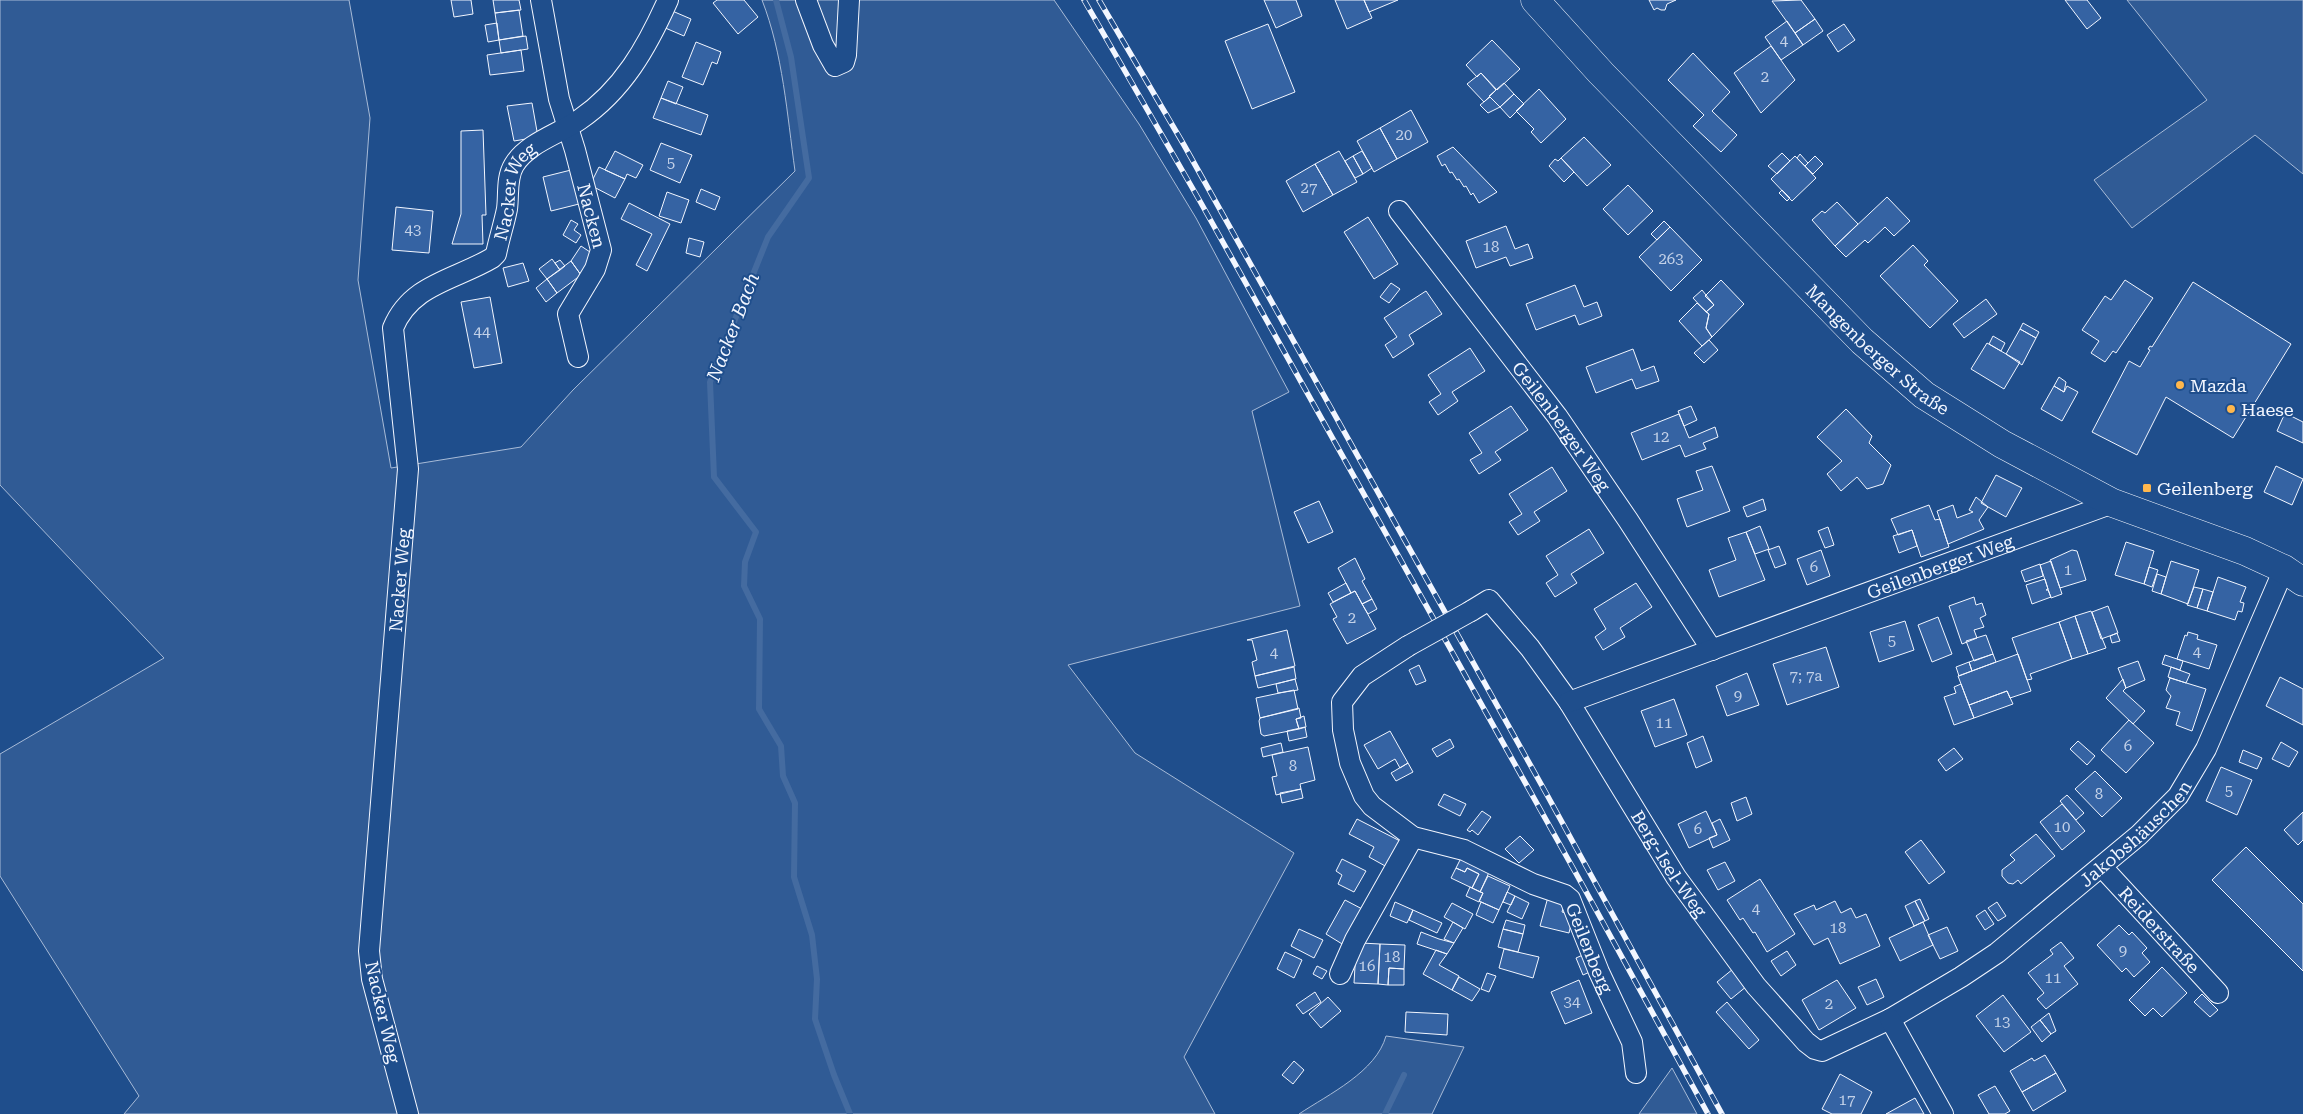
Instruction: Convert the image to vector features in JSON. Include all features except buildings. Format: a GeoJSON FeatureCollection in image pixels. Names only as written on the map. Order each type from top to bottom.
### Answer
{"type":"FeatureCollection","features":[{"type":"Feature","properties":{"kind":"main road","name":"Mangenberger Straße"},"geometry":{"type":"LineString","coordinates":[[1535,0],[1601,73],[1862,342],[1924,395],[2002,444],[2113,503],[2244,551],[2293,576]]}},
{"type":"Feature","properties":{"kind":"street"},"geometry":{"type":"LineString","coordinates":[[541,0],[554,76],[567,128]]}},
{"type":"Feature","properties":{"kind":"street","name":"Nacker Weg"},"geometry":{"type":"LineString","coordinates":[[408,1114],[372,979],[369,951],[408,469],[393,328],[402,310],[420,293],[492,258],[496,254],[507,210],[509,180],[513,166],[530,150],[590,112],[622,83],[645,48],[668,0]]}},
{"type":"Feature","properties":{"kind":"street"},"geometry":{"type":"LineString","coordinates":[[806,0],[823,46],[835,66],[844,62],[846,55],[849,0]]}},
{"type":"Feature","properties":{"kind":"street","name":"Nacken"},"geometry":{"type":"LineString","coordinates":[[567,128],[601,250],[595,269],[568,314],[578,358]]}},
{"type":"Feature","properties":{"kind":"street","name":"Geilenberger Weg"},"geometry":{"type":"LineString","coordinates":[[1399,210],[1557,416],[1628,520],[1712,650]]}},
{"type":"Feature","properties":{"kind":"street","name":"Geilenberger Weg"},"geometry":{"type":"LineString","coordinates":[[1569,702],[2113,503]]}},
{"type":"Feature","properties":{"kind":"street","name":"Jakobshäuschen"},"geometry":{"type":"LineString","coordinates":[[1890,1018],[1961,977],[1997,953],[2139,835],[2178,796],[2206,749],[2293,576]]}},
{"type":"Feature","properties":{"kind":"street","name":"Geilenberg"},"geometry":{"type":"LineString","coordinates":[[1489,600],[1408,646],[1362,676],[1351,688],[1342,702],[1342,721],[1350,763],[1364,796],[1372,806],[1413,837],[1464,850],[1533,884],[1565,895],[1570,900],[1599,972],[1632,1042],[1636,1073]]}},
{"type":"Feature","properties":{"kind":"street","name":"Berg-Isel-Weg"},"geometry":{"type":"LineString","coordinates":[[1489,600],[1530,648],[1569,702],[1676,877],[1756,986],[1806,1042],[1815,1049],[1822,1051],[1890,1018]]}},
{"type":"Feature","properties":{"kind":"street"},"geometry":{"type":"LineString","coordinates":[[1340,974],[1355,940],[1413,837]]}},
{"type":"Feature","properties":{"kind":"street","name":"Reiderstraße"},"geometry":{"type":"LineString","coordinates":[[2102,867],[2218,993]]}},
{"type":"Feature","properties":{"kind":"street"},"geometry":{"type":"LineString","coordinates":[[1890,1018],[1943,1114]]}},
{"type":"Feature","properties":{"kind":"shaded area"},"geometry":{"type":"Polygon","coordinates":[[[0,0],[349,0],[370,118],[358,280],[391,468],[521,447],[573,390],[795,171],[780,63],[762,0],[1054,0],[1139,124],[1196,218],[1289,392],[1252,411],[1300,606],[1068,665],[1135,753],[1294,853],[1184,1057],[1215,1114],[124,1114],[139,1096],[0,876],[0,754],[164,658],[0,485],[0,0]]]}},
{"type":"Feature","properties":{"kind":"shaded area"},"geometry":{"type":"Polygon","coordinates":[[[2127,0],[2303,0],[2303,174],[2255,135],[2132,228],[2094,180],[2207,100],[2127,0]]]}},
{"type":"Feature","properties":{"kind":"shaded area"},"geometry":{"type":"Polygon","coordinates":[[[1386,1036],[1464,1047],[1432,1114],[1299,1114],[1337,1090],[1362,1071],[1381,1049],[1386,1036]]]}},
{"type":"Feature","properties":{"kind":"shaded area"},"geometry":{"type":"Polygon","coordinates":[[[1672,1068],[1697,1114],[1639,1114],[1672,1068]]]}},
{"type":"Feature","properties":{"kind":"waterway","name":"Nacker Bach"},"geometry":{"type":"LineString","coordinates":[[776,0],[791,57],[809,178],[768,237],[710,382],[714,477],[756,532],[745,562],[744,586],[760,619],[759,709],[781,746],[783,776],[795,803],[794,877],[812,935],[817,979],[815,1019],[834,1075],[850,1114]]}},
{"type":"Feature","properties":{"kind":"waterway"},"geometry":{"type":"LineString","coordinates":[[1385,1114],[1404,1075]]}},
{"type":"Feature","properties":{"kind":"railway"},"geometry":{"type":"LineString","coordinates":[[1084,0],[1201,203],[1578,877],[1708,1114]]}},
{"type":"Feature","properties":{"kind":"railway"},"geometry":{"type":"LineString","coordinates":[[1099,0],[1184,145],[1546,793],[1722,1114]]}},
{"type":"Feature","properties":{"kind":"place","name":"Mazda"},"geometry":{"type":"Point","coordinates":[2180,385]}},
{"type":"Feature","properties":{"kind":"place","name":"Haese"},"geometry":{"type":"Point","coordinates":[2231,409]}},
{"type":"Feature","properties":{"kind":"place","name":"Geilenberg"},"geometry":{"type":"Point","coordinates":[2147,488]}}]}
